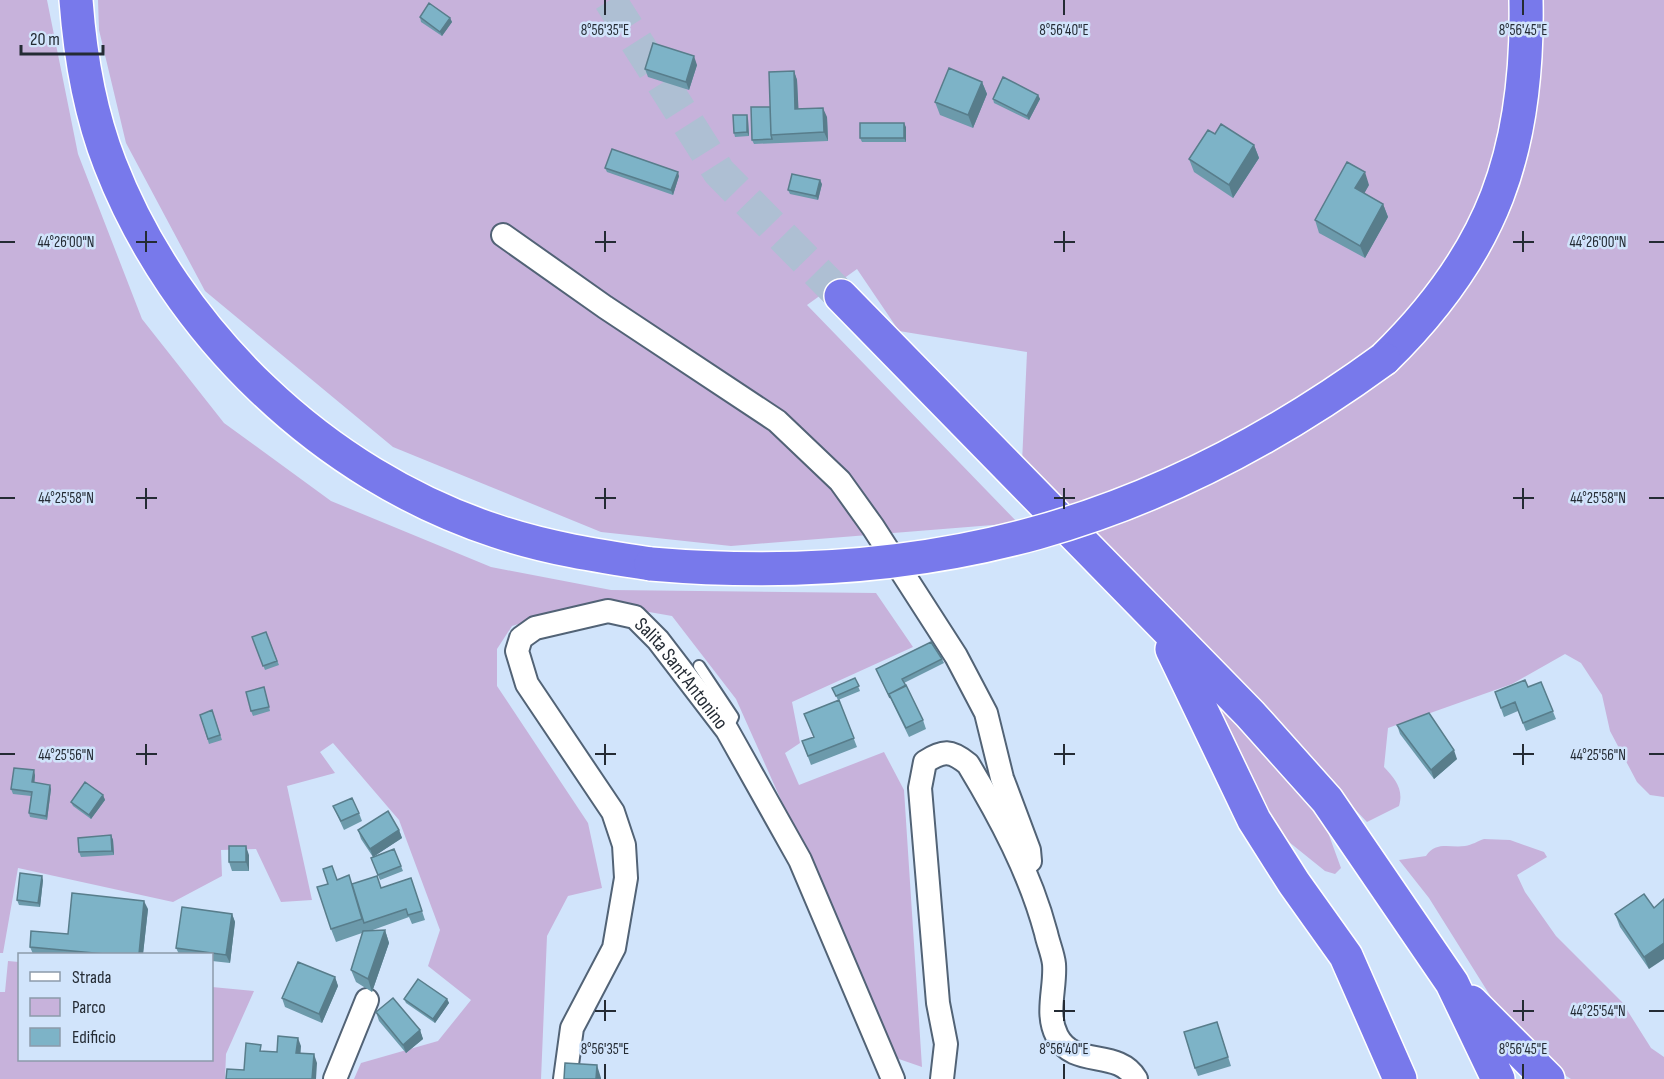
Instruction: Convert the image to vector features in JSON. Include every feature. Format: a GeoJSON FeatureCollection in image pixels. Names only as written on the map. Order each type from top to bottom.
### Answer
{"type":"FeatureCollection","features":[{"type":"Feature","properties":{"kind":"highway"},"geometry":{"type":"LineString","coordinates":[[76,0],[85,64],[96,118],[109,163],[131,213],[178,292],[206,328],[261,387],[300,422],[340,452],[442,510],[495,531],[568,551],[651,564],[773,571],[896,562],[1017,539],[1086,518],[1188,478],[1289,424],[1384,359],[1442,297],[1465,263],[1499,195],[1518,128],[1524,94],[1526,0]]}},
{"type":"Feature","properties":{"kind":"highway"},"geometry":{"type":"LineString","coordinates":[[841,296],[1158,623],[1250,714],[1327,800],[1452,983],[1497,1079]]}},
{"type":"Feature","properties":{"kind":"highway"},"geometry":{"type":"LineString","coordinates":[[1158,623],[1201,706],[1254,820],[1294,883],[1346,956],[1400,1079]]}},
{"type":"Feature","properties":{"kind":"highway"},"geometry":{"type":"LineString","coordinates":[[1452,983],[1548,1079]]}},
{"type":"Feature","properties":{"kind":"street"},"geometry":{"type":"LineString","coordinates":[[503,235],[605,307],[777,421],[840,481],[873,527],[950,646],[986,713],[1002,777],[1029,850],[1030,861],[1023,866]]}},
{"type":"Feature","properties":{"kind":"street","name":"Salita Sant'Antonino"},"geometry":{"type":"LineString","coordinates":[[565,1079],[572,1028],[615,948],[626,879],[624,845],[613,812],[527,684],[517,651],[521,638],[535,628],[608,611],[635,617],[658,640],[727,730],[800,860],[894,1079]]}},
{"type":"Feature","properties":{"kind":"street"},"geometry":{"type":"LineString","coordinates":[[942,1079],[946,1044],[938,1003],[920,788],[925,762],[939,753],[956,754],[968,764],[1023,866],[1037,903],[1054,964],[1051,1017],[1057,1037],[1073,1053],[1122,1064],[1131,1070],[1136,1079]]}},
{"type":"Feature","properties":{"kind":"street"},"geometry":{"type":"LineString","coordinates":[[335,1079],[367,1000]]}},
{"type":"Feature","properties":{"kind":"lane"},"geometry":{"type":"LineString","coordinates":[[699,666],[734,717],[727,730]]}},
{"type":"Feature","properties":{"kind":"green space"},"geometry":{"type":"Polygon","coordinates":[[[0,0],[47,0],[78,154],[142,319],[224,423],[331,501],[491,567],[611,590],[876,593],[913,647],[792,702],[800,743],[785,753],[799,785],[884,752],[904,790],[922,1067],[896,1058],[736,699],[672,616],[592,602],[512,626],[497,649],[497,686],[588,823],[602,888],[568,896],[547,936],[541,1079],[354,1079],[361,1063],[438,1041],[471,1000],[428,966],[440,930],[399,820],[333,743],[320,752],[335,773],[287,786],[312,900],[281,902],[256,849],[221,850],[222,876],[173,902],[18,868],[3,953],[0,953],[0,0]]]}},
{"type":"Feature","properties":{"kind":"green space"},"geometry":{"type":"Polygon","coordinates":[[[98,0],[1664,0],[1664,797],[1650,795],[1637,782],[1610,731],[1602,695],[1581,663],[1565,654],[1512,684],[1388,728],[1384,767],[1399,789],[1399,806],[1367,822],[1022,463],[1027,352],[899,331],[857,269],[807,305],[1018,523],[731,546],[601,532],[393,447],[205,291],[126,143],[99,30],[98,0]]]}},
{"type":"Feature","properties":{"kind":"green space"},"geometry":{"type":"Polygon","coordinates":[[[1222,700],[1282,768],[1326,827],[1341,868],[1335,874],[1325,871],[1269,826],[1217,705],[1222,700]]]}},
{"type":"Feature","properties":{"kind":"green space"},"geometry":{"type":"Polygon","coordinates":[[[1484,839],[1510,840],[1544,852],[1547,857],[1517,875],[1525,892],[1556,936],[1622,1002],[1651,1048],[1664,1057],[1664,1079],[1571,1079],[1523,1048],[1429,898],[1399,860],[1426,856],[1434,848],[1465,846],[1484,839]]]}},
{"type":"Feature","properties":{"kind":"green space"},"geometry":{"type":"Polygon","coordinates":[[[8,961],[18,962],[18,1061],[213,1061],[213,987],[254,991],[226,1054],[225,1079],[0,1079],[0,992],[5,992],[8,961]]]}},
{"type":"Feature","properties":{"kind":"building"},"geometry":{"type":"Polygon","coordinates":[[[429,3],[450,18],[440,32],[420,17],[429,3]]]}},
{"type":"Feature","properties":{"kind":"building"},"geometry":{"type":"Polygon","coordinates":[[[653,43],[694,56],[686,82],[645,69],[653,43]]]}},
{"type":"Feature","properties":{"kind":"building"},"geometry":{"type":"Polygon","coordinates":[[[949,68],[982,82],[968,115],[935,102],[949,68]]]}},
{"type":"Feature","properties":{"kind":"building"},"geometry":{"type":"Polygon","coordinates":[[[794,71],[795,109],[823,108],[824,132],[771,135],[769,72],[794,71]]]}},
{"type":"Feature","properties":{"kind":"building"},"geometry":{"type":"Polygon","coordinates":[[[1003,77],[1038,95],[1027,116],[993,99],[1003,77]]]}},
{"type":"Feature","properties":{"kind":"building"},"geometry":{"type":"Polygon","coordinates":[[[751,107],[770,107],[772,139],[752,140],[751,107]]]}},
{"type":"Feature","properties":{"kind":"building"},"geometry":{"type":"Polygon","coordinates":[[[733,115],[747,115],[747,132],[734,133],[733,115]]]}},
{"type":"Feature","properties":{"kind":"building"},"geometry":{"type":"Polygon","coordinates":[[[860,123],[904,123],[904,138],[860,138],[860,123]]]}},
{"type":"Feature","properties":{"kind":"building"},"geometry":{"type":"Polygon","coordinates":[[[1221,124],[1254,145],[1229,185],[1189,159],[1208,130],[1215,134],[1221,124]]]}},
{"type":"Feature","properties":{"kind":"building"},"geometry":{"type":"Polygon","coordinates":[[[612,149],[678,172],[671,190],[605,168],[612,149]]]}},
{"type":"Feature","properties":{"kind":"building"},"geometry":{"type":"Polygon","coordinates":[[[1347,162],[1365,172],[1355,188],[1383,204],[1360,246],[1315,220],[1347,162]]]}},
{"type":"Feature","properties":{"kind":"building"},"geometry":{"type":"Polygon","coordinates":[[[792,174],[820,180],[816,196],[788,190],[792,174]]]}},
{"type":"Feature","properties":{"kind":"building"},"geometry":{"type":"Polygon","coordinates":[[[266,632],[277,661],[263,666],[252,637],[266,632]]]}},
{"type":"Feature","properties":{"kind":"building"},"geometry":{"type":"Polygon","coordinates":[[[931,642],[942,659],[902,679],[906,686],[889,694],[890,698],[876,669],[931,642]]]}},
{"type":"Feature","properties":{"kind":"building"},"geometry":{"type":"Polygon","coordinates":[[[855,678],[859,686],[836,696],[832,688],[855,678]]]}},
{"type":"Feature","properties":{"kind":"building"},"geometry":{"type":"Polygon","coordinates":[[[1525,680],[1528,687],[1541,682],[1553,711],[1523,723],[1515,702],[1501,708],[1495,692],[1525,680]]]}},
{"type":"Feature","properties":{"kind":"building"},"geometry":{"type":"Polygon","coordinates":[[[906,685],[923,720],[906,728],[889,694],[906,685]]]}},
{"type":"Feature","properties":{"kind":"building"},"geometry":{"type":"Polygon","coordinates":[[[264,687],[269,707],[251,711],[246,692],[264,687]]]}},
{"type":"Feature","properties":{"kind":"building"},"geometry":{"type":"Polygon","coordinates":[[[839,700],[854,738],[808,756],[802,741],[814,737],[804,714],[839,700]]]}},
{"type":"Feature","properties":{"kind":"building"},"geometry":{"type":"Polygon","coordinates":[[[212,710],[220,735],[208,739],[200,715],[212,710]]]}},
{"type":"Feature","properties":{"kind":"building"},"geometry":{"type":"Polygon","coordinates":[[[1429,713],[1454,750],[1431,770],[1397,725],[1429,713]]]}},
{"type":"Feature","properties":{"kind":"building"},"geometry":{"type":"Polygon","coordinates":[[[14,768],[34,770],[32,782],[50,785],[46,816],[29,813],[32,792],[11,789],[14,768]]]}},
{"type":"Feature","properties":{"kind":"building"},"geometry":{"type":"Polygon","coordinates":[[[85,782],[103,795],[89,815],[71,802],[85,782]]]}},
{"type":"Feature","properties":{"kind":"building"},"geometry":{"type":"Polygon","coordinates":[[[352,798],[359,813],[341,821],[333,806],[352,798]]]}},
{"type":"Feature","properties":{"kind":"building"},"geometry":{"type":"Polygon","coordinates":[[[388,811],[399,830],[370,849],[358,830],[388,811]]]}},
{"type":"Feature","properties":{"kind":"building"},"geometry":{"type":"Polygon","coordinates":[[[111,835],[112,851],[79,852],[78,838],[111,835]]]}},
{"type":"Feature","properties":{"kind":"building"},"geometry":{"type":"Polygon","coordinates":[[[229,846],[246,846],[246,862],[229,862],[229,846]]]}},
{"type":"Feature","properties":{"kind":"building"},"geometry":{"type":"Polygon","coordinates":[[[394,849],[401,866],[378,875],[371,858],[394,849]]]}},
{"type":"Feature","properties":{"kind":"building"},"geometry":{"type":"Polygon","coordinates":[[[332,866],[337,880],[349,875],[362,919],[331,929],[317,887],[328,884],[323,869],[332,866]]]}},
{"type":"Feature","properties":{"kind":"building"},"geometry":{"type":"Polygon","coordinates":[[[20,873],[42,876],[38,903],[17,900],[20,873]]]}},
{"type":"Feature","properties":{"kind":"building"},"geometry":{"type":"Polygon","coordinates":[[[377,876],[381,888],[411,878],[422,911],[408,915],[406,909],[364,923],[352,884],[377,876]]]}},
{"type":"Feature","properties":{"kind":"building"},"geometry":{"type":"Polygon","coordinates":[[[72,893],[144,901],[139,953],[94,953],[30,947],[31,931],[68,934],[72,893]]]}},
{"type":"Feature","properties":{"kind":"building"},"geometry":{"type":"Polygon","coordinates":[[[1644,894],[1654,908],[1664,899],[1664,943],[1644,957],[1615,914],[1644,894]]]}},
{"type":"Feature","properties":{"kind":"building"},"geometry":{"type":"Polygon","coordinates":[[[182,907],[232,914],[226,955],[176,948],[182,907]]]}},
{"type":"Feature","properties":{"kind":"building"},"geometry":{"type":"Polygon","coordinates":[[[385,930],[368,979],[351,970],[363,931],[385,930]]]}},
{"type":"Feature","properties":{"kind":"building"},"geometry":{"type":"Polygon","coordinates":[[[298,962],[335,977],[319,1014],[282,998],[298,962]]]}},
{"type":"Feature","properties":{"kind":"building"},"geometry":{"type":"Polygon","coordinates":[[[418,979],[447,999],[433,1019],[404,999],[418,979]]]}},
{"type":"Feature","properties":{"kind":"building"},"geometry":{"type":"Polygon","coordinates":[[[393,998],[420,1030],[403,1045],[376,1012],[393,998]]]}},
{"type":"Feature","properties":{"kind":"building"},"geometry":{"type":"Polygon","coordinates":[[[1217,1022],[1228,1057],[1195,1068],[1184,1032],[1217,1022]]]}},
{"type":"Feature","properties":{"kind":"building"},"geometry":{"type":"Polygon","coordinates":[[[278,1036],[298,1038],[296,1053],[314,1054],[312,1079],[226,1079],[227,1069],[244,1070],[246,1043],[261,1045],[260,1051],[277,1052],[278,1036]]]}},
{"type":"Feature","properties":{"kind":"building"},"geometry":{"type":"Polygon","coordinates":[[[565,1063],[597,1065],[596,1079],[564,1079],[565,1063]]]}},
{"type":"Feature","properties":{"kind":"tunnel"},"geometry":{"type":"LineString","coordinates":[[610,0],[719,172],[841,296]]}}]}
